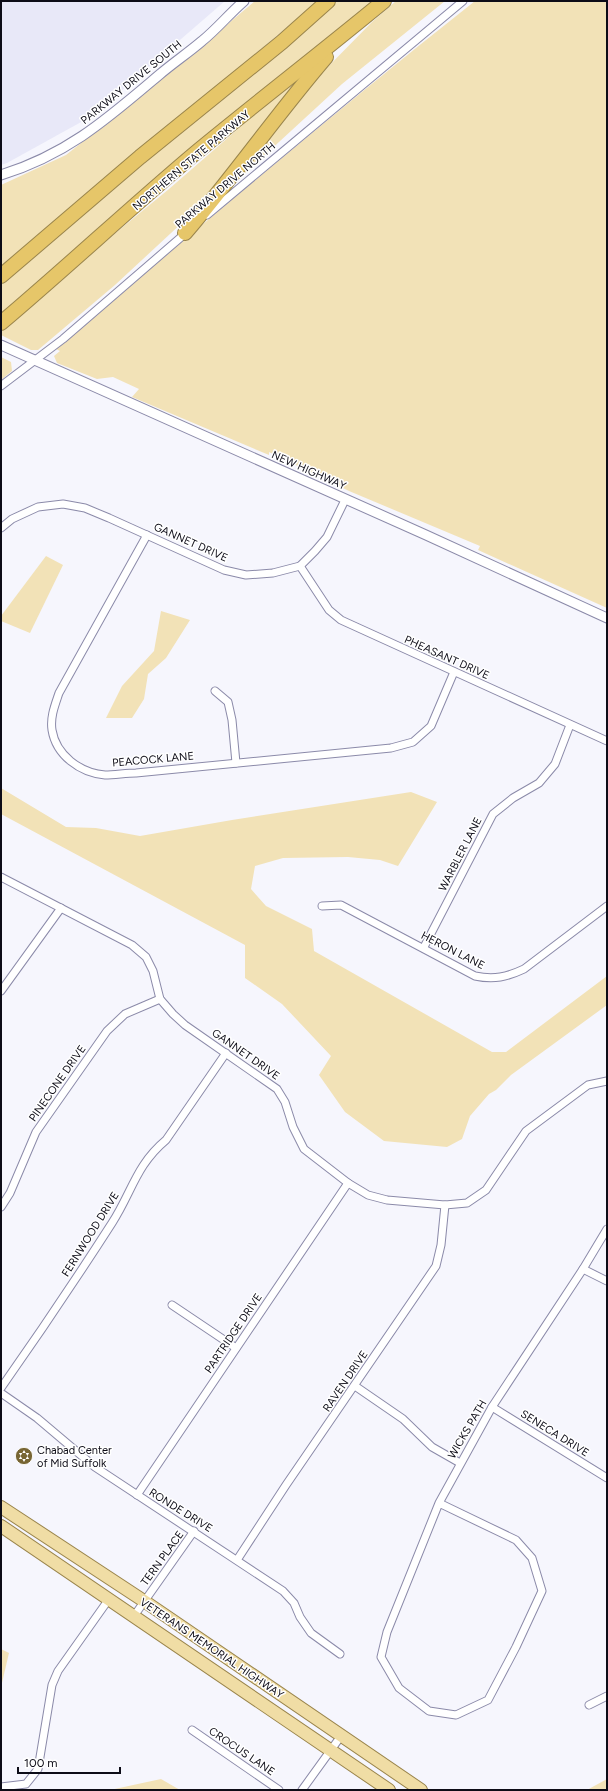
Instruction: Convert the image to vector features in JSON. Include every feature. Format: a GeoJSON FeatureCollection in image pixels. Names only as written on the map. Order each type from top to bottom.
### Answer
{"type":"FeatureCollection","features":[{"type":"Feature","properties":{"kind":"highway"},"geometry":{"type":"LineString","coordinates":[[1,276],[328,1]]}},
{"type":"Feature","properties":{"kind":"highway","name":"NORTHERN STATE PARKWAY"},"geometry":{"type":"LineString","coordinates":[[1,323],[68,266],[193,155],[384,1]]}},
{"type":"Feature","properties":{"kind":"highway"},"geometry":{"type":"LineString","coordinates":[[185,233],[220,192],[290,100],[352,27]]}},
{"type":"Feature","properties":{"kind":"main road","name":"VETERANS MEMORIAL HIGHWAY"},"geometry":{"type":"LineString","coordinates":[[1,1507],[421,1790]]}},
{"type":"Feature","properties":{"kind":"main road","name":"VETERANS MEMORIAL HIGHWAY"},"geometry":{"type":"LineString","coordinates":[[1,1526],[389,1790]]}},
{"type":"Feature","properties":{"kind":"street","name":"PARKWAY DRIVE SOUTH"},"geometry":{"type":"LineString","coordinates":[[1,175],[27,167],[58,152],[104,122],[160,74],[203,40],[244,1]]}},
{"type":"Feature","properties":{"kind":"street","name":"PARKWAY DRIVE NORTH"},"geometry":{"type":"LineString","coordinates":[[1,386],[36,360],[185,233],[463,1]]}},
{"type":"Feature","properties":{"kind":"street","name":"NEW HIGHWAY"},"geometry":{"type":"LineString","coordinates":[[2,346],[607,618]]}},
{"type":"Feature","properties":{"kind":"street"},"geometry":{"type":"LineString","coordinates":[[300,566],[327,537],[346,500]]}},
{"type":"Feature","properties":{"kind":"street","name":"GANNET DRIVE"},"geometry":{"type":"LineString","coordinates":[[1,528],[12,520],[38,507],[63,504],[85,508],[207,563],[246,575],[272,574],[300,566]]}},
{"type":"Feature","properties":{"kind":"street","name":"PEACOCK LANE"},"geometry":{"type":"LineString","coordinates":[[147,535],[59,693],[53,710],[52,729],[57,746],[68,760],[89,772],[104,775],[236,763],[390,748],[413,742],[431,726],[454,672]]}},
{"type":"Feature","properties":{"kind":"street","name":"PHEASANT DRIVE"},"geometry":{"type":"LineString","coordinates":[[300,566],[329,610],[341,620],[607,741]]}},
{"type":"Feature","properties":{"kind":"street"},"geometry":{"type":"LineString","coordinates":[[215,691],[228,702],[232,720],[236,763]]}},
{"type":"Feature","properties":{"kind":"street","name":"WARBLER LANE"},"geometry":{"type":"LineString","coordinates":[[424,947],[493,814],[513,798],[539,783],[555,764],[570,725]]}},
{"type":"Feature","properties":{"kind":"street","name":"GANNET DRIVE"},"geometry":{"type":"LineString","coordinates":[[1,877],[132,945],[146,957],[153,971],[160,999],[173,1014],[185,1025],[277,1089],[285,1102],[293,1127],[304,1149],[348,1183],[368,1195],[387,1200],[445,1205],[467,1203],[486,1190],[526,1131],[588,1085],[607,1081]]}},
{"type":"Feature","properties":{"kind":"street","name":"HERON LANE"},"geometry":{"type":"LineString","coordinates":[[322,906],[341,905],[424,947],[475,976],[488,979],[509,976],[524,969],[607,906]]}},
{"type":"Feature","properties":{"kind":"street"},"geometry":{"type":"LineString","coordinates":[[1,991],[61,908]]}},
{"type":"Feature","properties":{"kind":"street","name":"PINECONE DRIVE"},"geometry":{"type":"LineString","coordinates":[[1,1207],[10,1193],[36,1132],[107,1031],[125,1014],[160,999]]}},
{"type":"Feature","properties":{"kind":"street","name":"FERNWOOD DRIVE"},"geometry":{"type":"LineString","coordinates":[[1,1388],[118,1213],[140,1168],[154,1150],[170,1134],[226,1053]]}},
{"type":"Feature","properties":{"kind":"street","name":"PARTRIDGE DRIVE"},"geometry":{"type":"LineString","coordinates":[[137,1495],[348,1183]]}},
{"type":"Feature","properties":{"kind":"street","name":"RAVEN DRIVE"},"geometry":{"type":"LineString","coordinates":[[237,1560],[286,1485],[436,1266],[441,1245],[445,1205]]}},
{"type":"Feature","properties":{"kind":"street","name":"WICKS PATH"},"geometry":{"type":"LineString","coordinates":[[439,1503],[516,1540],[532,1558],[542,1591],[516,1647],[488,1700],[456,1715],[429,1711],[399,1688],[381,1657],[387,1632],[439,1503],[460,1463],[492,1407],[583,1269],[607,1229]]}},
{"type":"Feature","properties":{"kind":"street"},"geometry":{"type":"LineString","coordinates":[[583,1269],[607,1281]]}},
{"type":"Feature","properties":{"kind":"street"},"geometry":{"type":"LineString","coordinates":[[172,1305],[236,1348]]}},
{"type":"Feature","properties":{"kind":"street"},"geometry":{"type":"LineString","coordinates":[[355,1386],[403,1419],[432,1448],[460,1463]]}},
{"type":"Feature","properties":{"kind":"street","name":"RONDE DRIVE"},"geometry":{"type":"LineString","coordinates":[[1,1393],[37,1418],[95,1468],[194,1531],[283,1591],[294,1603],[300,1617],[311,1633],[340,1654]]}},
{"type":"Feature","properties":{"kind":"street","name":"SENECA DRIVE"},"geometry":{"type":"LineString","coordinates":[[492,1407],[607,1478]]}},
{"type":"Feature","properties":{"kind":"street","name":"TERN PLACE"},"geometry":{"type":"LineString","coordinates":[[134,1616],[194,1531]]}},
{"type":"Feature","properties":{"kind":"street"},"geometry":{"type":"LineString","coordinates":[[1,1787],[26,1784],[38,1769],[52,1685],[58,1671],[109,1599]]}},
{"type":"Feature","properties":{"kind":"street"},"geometry":{"type":"LineString","coordinates":[[589,1705],[607,1696]]}},
{"type":"Feature","properties":{"kind":"street","name":"CROCUS LANE"},"geometry":{"type":"LineString","coordinates":[[192,1730],[279,1790]]}},
{"type":"Feature","properties":{"kind":"street"},"geometry":{"type":"LineString","coordinates":[[302,1790],[341,1736]]}},
{"type":"Feature","properties":{"kind":"shaded area"},"geometry":{"type":"Polygon","coordinates":[[[1,1],[225,1],[92,116],[1,165],[1,1]]]}},
{"type":"Feature","properties":{"kind":"shaded area"},"geometry":{"type":"Polygon","coordinates":[[[255,1],[318,1],[1,268],[1,185],[66,155],[179,65],[255,1]]]}},
{"type":"Feature","properties":{"kind":"shaded area"},"geometry":{"type":"Polygon","coordinates":[[[334,1],[376,1],[1,316],[1,280],[334,1]]]}},
{"type":"Feature","properties":{"kind":"shaded area"},"geometry":{"type":"Polygon","coordinates":[[[396,1],[445,1],[342,84],[230,187],[314,81],[372,22],[396,1]]]}},
{"type":"Feature","properties":{"kind":"shaded area"},"geometry":{"type":"Polygon","coordinates":[[[475,1],[607,1],[607,608],[478,550],[480,546],[349,491],[269,452],[269,455],[132,397],[139,389],[113,377],[97,379],[57,363],[54,356],[60,351],[56,349],[212,217],[369,86],[475,1]]]}},
{"type":"Feature","properties":{"kind":"shaded area"},"geometry":{"type":"Polygon","coordinates":[[[300,75],[302,77],[198,208],[115,285],[38,350],[31,350],[1,335],[1,327],[169,189],[300,75]]]}},
{"type":"Feature","properties":{"kind":"shaded area"},"geometry":{"type":"Polygon","coordinates":[[[1,357],[11,362],[12,371],[1,380],[1,357]]]}},
{"type":"Feature","properties":{"kind":"shaded area"},"geometry":{"type":"Polygon","coordinates":[[[46,556],[63,565],[30,633],[1,621],[1,616],[46,556]]]}},
{"type":"Feature","properties":{"kind":"shaded area"},"geometry":{"type":"Polygon","coordinates":[[[161,611],[190,620],[166,658],[148,674],[144,699],[132,718],[106,718],[122,686],[154,651],[161,611]]]}},
{"type":"Feature","properties":{"kind":"shaded area"},"geometry":{"type":"Polygon","coordinates":[[[1,788],[66,827],[96,828],[140,836],[411,792],[437,802],[398,866],[380,860],[348,857],[283,858],[255,866],[251,889],[266,906],[312,929],[314,951],[492,1052],[506,1052],[607,976],[607,1005],[511,1075],[496,1090],[489,1094],[470,1116],[462,1139],[447,1147],[384,1141],[345,1112],[319,1075],[331,1056],[282,1004],[245,978],[245,945],[1,814],[1,788]]]}},
{"type":"Feature","properties":{"kind":"shaded area"},"geometry":{"type":"Polygon","coordinates":[[[1,1649],[9,1653],[1,1687],[1,1649]]]}},
{"type":"Feature","properties":{"kind":"shaded area"},"geometry":{"type":"Polygon","coordinates":[[[161,1779],[180,1790],[110,1790],[161,1779]]]}},
{"type":"Feature","properties":{"kind":"shaded area"},"geometry":{"type":"Polygon","coordinates":[[[607,1779],[607,1790],[587,1790],[607,1779]]]}},
{"type":"Feature","properties":{"kind":"place","name":"Chabad Center of Mid Suffolk"},"geometry":{"type":"Point","coordinates":[24,1456]}}]}
